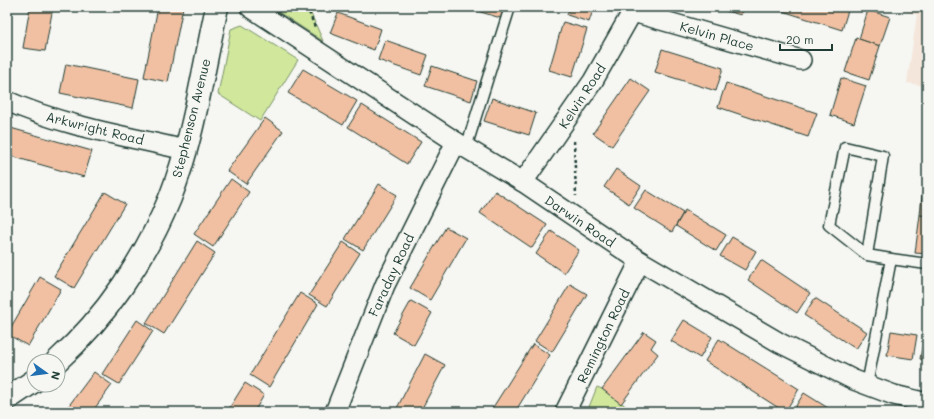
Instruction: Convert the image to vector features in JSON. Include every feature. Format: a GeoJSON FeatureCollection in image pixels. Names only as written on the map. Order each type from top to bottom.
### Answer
{"type":"FeatureCollection","features":[{"type":"Feature","properties":{"kind":"street","name":"Stephenson Avenue"},"geometry":{"type":"LineString","coordinates":[[65,353],[102,315],[129,276],[158,225],[170,197],[186,150],[217,7]]}},
{"type":"Feature","properties":{"kind":"street","name":"Darwin Road"},"geometry":{"type":"LineString","coordinates":[[250,7],[461,145],[523,182],[640,261],[780,343],[867,385],[894,395],[927,403]]}},
{"type":"Feature","properties":{"kind":"street","name":"Kelvin Place"},"geometry":{"type":"LineString","coordinates":[[634,10],[801,60]]}},
{"type":"Feature","properties":{"kind":"street","name":"Kelvin Road"},"geometry":{"type":"LineString","coordinates":[[523,182],[593,81],[634,10]]}},
{"type":"Feature","properties":{"kind":"street","name":"Arkwright Road"},"geometry":{"type":"LineString","coordinates":[[7,101],[29,111],[99,130],[186,150]]}},
{"type":"Feature","properties":{"kind":"street","name":"Faraday Road"},"geometry":{"type":"LineString","coordinates":[[335,412],[385,285],[461,145]]}},
{"type":"Feature","properties":{"kind":"street","name":"Remington Road"},"geometry":{"type":"LineString","coordinates":[[565,412],[640,261]]}},
{"type":"Feature","properties":{"kind":"street"},"geometry":{"type":"LineString","coordinates":[[7,399],[26,386]]}},
{"type":"Feature","properties":{"kind":"lane"},"geometry":{"type":"LineString","coordinates":[[461,145],[510,7]]}},
{"type":"Feature","properties":{"kind":"lane"},"geometry":{"type":"LineString","coordinates":[[867,255],[883,156],[845,147],[829,225],[867,255],[927,264]]}},
{"type":"Feature","properties":{"kind":"lane"},"geometry":{"type":"LineString","coordinates":[[867,385],[891,259]]}},
{"type":"Feature","properties":{"kind":"path"},"geometry":{"type":"LineString","coordinates":[[573,111],[576,218]]}},
{"type":"Feature","properties":{"kind":"shaded area"},"geometry":{"type":"Polygon","coordinates":[[[893,7],[927,7],[927,86],[907,83],[917,15],[893,7]]]}},
{"type":"Feature","properties":{"kind":"green space"},"geometry":{"type":"Polygon","coordinates":[[[271,7],[308,7],[323,41],[271,7]]]}},
{"type":"Feature","properties":{"kind":"green space"},"geometry":{"type":"Polygon","coordinates":[[[242,25],[298,60],[260,121],[218,94],[231,29],[242,25]]]}},
{"type":"Feature","properties":{"kind":"green space"},"geometry":{"type":"Polygon","coordinates":[[[597,387],[602,389],[634,412],[587,412],[597,387]]]}},
{"type":"Feature","properties":{"kind":"building"},"geometry":{"type":"Polygon","coordinates":[[[30,7],[53,7],[45,51],[23,48],[30,7]]]}},
{"type":"Feature","properties":{"kind":"building"},"geometry":{"type":"Polygon","coordinates":[[[158,7],[183,7],[168,82],[144,77],[158,7]]]}},
{"type":"Feature","properties":{"kind":"building"},"geometry":{"type":"Polygon","coordinates":[[[464,7],[508,7],[504,19],[464,7]]]}},
{"type":"Feature","properties":{"kind":"building"},"geometry":{"type":"Polygon","coordinates":[[[570,7],[594,7],[589,22],[567,15],[570,7]]]}},
{"type":"Feature","properties":{"kind":"building"},"geometry":{"type":"Polygon","coordinates":[[[711,7],[743,7],[741,15],[711,7]]]}},
{"type":"Feature","properties":{"kind":"building"},"geometry":{"type":"Polygon","coordinates":[[[770,7],[849,7],[842,30],[770,7]]]}},
{"type":"Feature","properties":{"kind":"building"},"geometry":{"type":"Polygon","coordinates":[[[868,10],[890,17],[880,46],[859,39],[868,10]]]}},
{"type":"Feature","properties":{"kind":"building"},"geometry":{"type":"Polygon","coordinates":[[[338,13],[381,29],[374,50],[330,33],[338,13]]]}},
{"type":"Feature","properties":{"kind":"building"},"geometry":{"type":"Polygon","coordinates":[[[563,22],[587,29],[572,77],[549,70],[563,22]]]}},
{"type":"Feature","properties":{"kind":"building"},"geometry":{"type":"Polygon","coordinates":[[[856,38],[880,46],[869,80],[845,72],[856,38]]]}},
{"type":"Feature","properties":{"kind":"building"},"geometry":{"type":"Polygon","coordinates":[[[385,40],[428,55],[421,75],[378,60],[385,40]]]}},
{"type":"Feature","properties":{"kind":"building"},"geometry":{"type":"Polygon","coordinates":[[[662,49],[723,68],[716,91],[655,72],[662,49]]]}},
{"type":"Feature","properties":{"kind":"building"},"geometry":{"type":"Polygon","coordinates":[[[66,64],[139,79],[133,108],[60,93],[66,64]]]}},
{"type":"Feature","properties":{"kind":"building"},"geometry":{"type":"Polygon","coordinates":[[[432,66],[477,81],[471,101],[425,86],[432,66]]]}},
{"type":"Feature","properties":{"kind":"building"},"geometry":{"type":"Polygon","coordinates":[[[303,69],[357,101],[343,125],[288,93],[303,69]]]}},
{"type":"Feature","properties":{"kind":"building"},"geometry":{"type":"Polygon","coordinates":[[[631,78],[650,91],[612,146],[593,133],[631,78]]]}},
{"type":"Feature","properties":{"kind":"building"},"geometry":{"type":"Polygon","coordinates":[[[841,78],[866,86],[854,123],[830,115],[841,78]]]}},
{"type":"Feature","properties":{"kind":"building"},"geometry":{"type":"Polygon","coordinates":[[[726,83],[817,113],[808,137],[718,107],[726,83]]]}},
{"type":"Feature","properties":{"kind":"building"},"geometry":{"type":"Polygon","coordinates":[[[492,98],[536,113],[529,135],[484,121],[492,98]]]}},
{"type":"Feature","properties":{"kind":"building"},"geometry":{"type":"Polygon","coordinates":[[[362,105],[421,142],[407,164],[348,127],[362,105]]]}},
{"type":"Feature","properties":{"kind":"building"},"geometry":{"type":"Polygon","coordinates":[[[265,118],[283,131],[246,184],[227,171],[265,118]]]}},
{"type":"Feature","properties":{"kind":"building"},"geometry":{"type":"Polygon","coordinates":[[[7,127],[92,151],[84,177],[7,155],[7,127]]]}},
{"type":"Feature","properties":{"kind":"building"},"geometry":{"type":"Polygon","coordinates":[[[616,169],[641,186],[629,204],[604,187],[616,169]]]}},
{"type":"Feature","properties":{"kind":"building"},"geometry":{"type":"Polygon","coordinates":[[[231,179],[249,192],[213,247],[194,234],[231,179]]]}},
{"type":"Feature","properties":{"kind":"building"},"geometry":{"type":"Polygon","coordinates":[[[379,184],[397,195],[363,250],[345,239],[379,184]]]}},
{"type":"Feature","properties":{"kind":"building"},"geometry":{"type":"Polygon","coordinates":[[[923,186],[927,186],[927,216],[920,215],[923,186]]]}},
{"type":"Feature","properties":{"kind":"building"},"geometry":{"type":"Polygon","coordinates":[[[646,190],[683,213],[672,232],[634,208],[646,190]]]}},
{"type":"Feature","properties":{"kind":"building"},"geometry":{"type":"Polygon","coordinates":[[[495,191],[547,225],[532,248],[480,213],[495,191]]]}},
{"type":"Feature","properties":{"kind":"building"},"geometry":{"type":"Polygon","coordinates":[[[105,192],[125,204],[74,288],[54,276],[105,192]]]}},
{"type":"Feature","properties":{"kind":"building"},"geometry":{"type":"Polygon","coordinates":[[[685,210],[726,235],[716,251],[676,226],[685,210]]]}},
{"type":"Feature","properties":{"kind":"building"},"geometry":{"type":"Polygon","coordinates":[[[920,215],[927,216],[927,254],[915,253],[920,215]]]}},
{"type":"Feature","properties":{"kind":"building"},"geometry":{"type":"Polygon","coordinates":[[[446,227],[466,238],[430,300],[410,288],[446,227]]]}},
{"type":"Feature","properties":{"kind":"building"},"geometry":{"type":"Polygon","coordinates":[[[551,231],[579,250],[564,273],[536,254],[551,231]]]}},
{"type":"Feature","properties":{"kind":"building"},"geometry":{"type":"Polygon","coordinates":[[[732,237],[756,251],[745,270],[720,256],[732,237]]]}},
{"type":"Feature","properties":{"kind":"building"},"geometry":{"type":"Polygon","coordinates":[[[197,241],[215,253],[164,334],[146,323],[197,241]]]}},
{"type":"Feature","properties":{"kind":"building"},"geometry":{"type":"Polygon","coordinates":[[[343,242],[360,253],[327,306],[309,295],[343,242]]]}},
{"type":"Feature","properties":{"kind":"building"},"geometry":{"type":"Polygon","coordinates":[[[761,260],[810,293],[797,313],[748,280],[761,260]]]}},
{"type":"Feature","properties":{"kind":"building"},"geometry":{"type":"Polygon","coordinates":[[[40,277],[61,289],[28,346],[7,334],[40,277]]]}},
{"type":"Feature","properties":{"kind":"building"},"geometry":{"type":"Polygon","coordinates":[[[570,284],[587,294],[552,352],[535,341],[570,284]]]}},
{"type":"Feature","properties":{"kind":"building"},"geometry":{"type":"Polygon","coordinates":[[[300,293],[318,304],[269,387],[250,375],[300,293]]]}},
{"type":"Feature","properties":{"kind":"building"},"geometry":{"type":"Polygon","coordinates":[[[815,298],[867,332],[856,349],[804,315],[815,298]]]}},
{"type":"Feature","properties":{"kind":"building"},"geometry":{"type":"Polygon","coordinates":[[[411,301],[432,313],[414,345],[393,333],[411,301]]]}},
{"type":"Feature","properties":{"kind":"building"},"geometry":{"type":"Polygon","coordinates":[[[137,320],[153,331],[119,384],[102,374],[137,320]]]}},
{"type":"Feature","properties":{"kind":"building"},"geometry":{"type":"Polygon","coordinates":[[[684,320],[712,337],[700,358],[671,341],[684,320]]]}},
{"type":"Feature","properties":{"kind":"building"},"geometry":{"type":"Polygon","coordinates":[[[891,331],[917,335],[913,359],[887,355],[891,331]]]}},
{"type":"Feature","properties":{"kind":"building"},"geometry":{"type":"Polygon","coordinates":[[[644,332],[656,340],[651,348],[658,354],[621,404],[602,389],[644,332]]]}},
{"type":"Feature","properties":{"kind":"building"},"geometry":{"type":"Polygon","coordinates":[[[924,336],[927,336],[927,360],[920,359],[924,336]]]}},
{"type":"Feature","properties":{"kind":"building"},"geometry":{"type":"Polygon","coordinates":[[[719,339],[799,389],[785,412],[705,361],[719,339]]]}},
{"type":"Feature","properties":{"kind":"building"},"geometry":{"type":"Polygon","coordinates":[[[533,344],[550,355],[515,412],[490,412],[533,344]]]}},
{"type":"Feature","properties":{"kind":"building"},"geometry":{"type":"Polygon","coordinates":[[[425,354],[445,365],[420,412],[400,412],[396,410],[425,354]]]}},
{"type":"Feature","properties":{"kind":"building"},"geometry":{"type":"Polygon","coordinates":[[[94,372],[112,385],[92,412],[64,412],[94,372]]]}},
{"type":"Feature","properties":{"kind":"building"},"geometry":{"type":"Polygon","coordinates":[[[245,383],[264,395],[254,412],[227,412],[245,383]]]}},
{"type":"Feature","properties":{"kind":"building"},"geometry":{"type":"Polygon","coordinates":[[[804,393],[828,408],[825,412],[792,412],[804,393]]]}}]}
